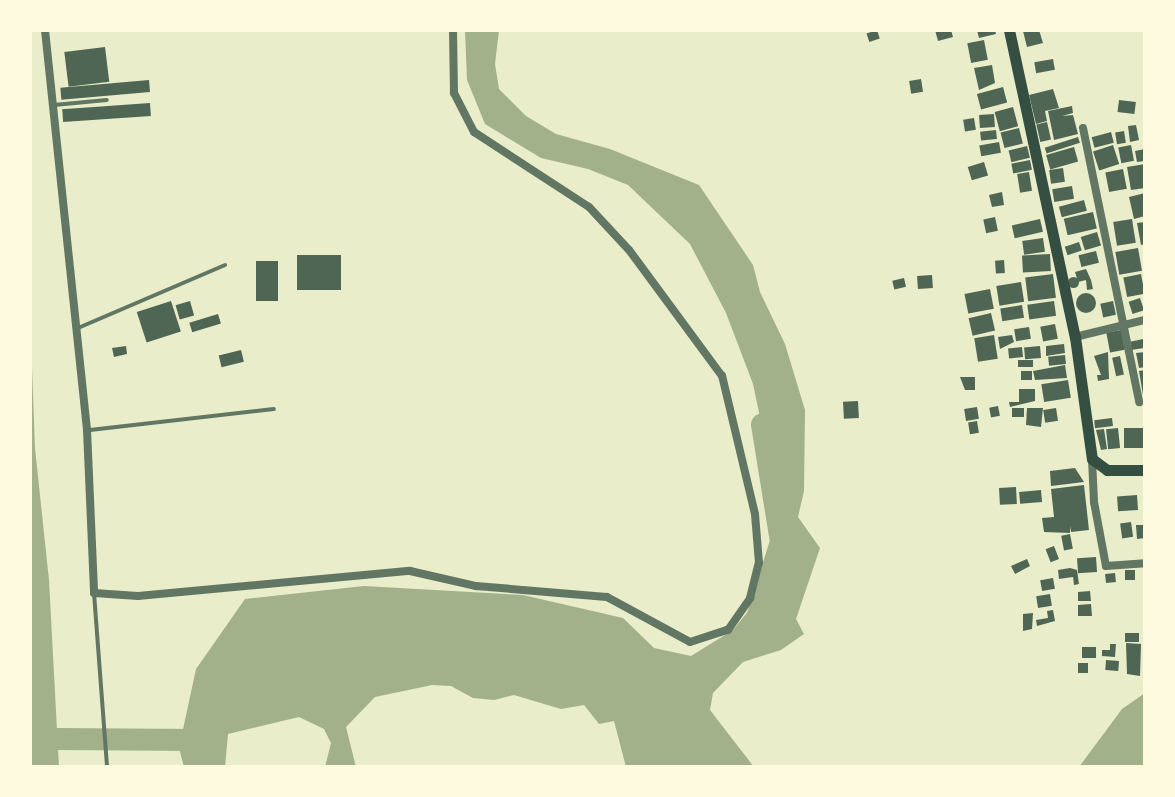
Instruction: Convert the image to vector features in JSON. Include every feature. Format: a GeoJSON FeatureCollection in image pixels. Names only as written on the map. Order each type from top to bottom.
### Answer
{"type":"FeatureCollection","features":[{"type":"Feature","properties":{"kind":"main road"},"geometry":{"type":"LineString","coordinates":[[1009,30],[1075,337],[1092,459],[1107,470],[1145,470]]}},
{"type":"Feature","properties":{"kind":"street"},"geometry":{"type":"LineString","coordinates":[[46,30],[86,430],[94,594],[138,596],[410,571],[476,586],[607,598],[690,642],[728,630],[750,598],[759,563],[754,514],[722,376],[629,250],[589,207],[474,132],[454,93],[453,30]]}},
{"type":"Feature","properties":{"kind":"street"},"geometry":{"type":"LineString","coordinates":[[1083,128],[1139,402]]}},
{"type":"Feature","properties":{"kind":"street"},"geometry":{"type":"LineString","coordinates":[[1075,337],[1145,320]]}},
{"type":"Feature","properties":{"kind":"street"},"geometry":{"type":"LineString","coordinates":[[1092,459],[1094,502],[1106,566],[1145,563]]}},
{"type":"Feature","properties":{"kind":"lane"},"geometry":{"type":"LineString","coordinates":[[54,105],[107,100]]}},
{"type":"Feature","properties":{"kind":"lane"},"geometry":{"type":"LineString","coordinates":[[77,329],[225,265]]}},
{"type":"Feature","properties":{"kind":"lane"},"geometry":{"type":"LineString","coordinates":[[86,430],[274,409]]}},
{"type":"Feature","properties":{"kind":"lane"},"geometry":{"type":"LineString","coordinates":[[94,594],[106,767]]}},
{"type":"Feature","properties":{"kind":"shaded area"},"geometry":{"type":"Polygon","coordinates":[[[465,30],[499,30],[495,64],[499,89],[526,116],[556,134],[610,149],[699,185],[753,265],[760,292],[785,344],[805,410],[804,491],[798,517],[820,548],[796,619],[804,634],[781,650],[743,662],[713,693],[710,710],[754,767],[626,767],[614,721],[599,724],[584,705],[561,709],[514,695],[494,700],[473,698],[451,686],[432,685],[375,697],[346,727],[356,767],[325,767],[331,743],[324,729],[299,717],[228,734],[225,767],[184,767],[179,748],[196,669],[245,599],[364,586],[523,595],[623,618],[654,648],[691,656],[733,630],[772,582],[780,547],[777,498],[753,384],[726,313],[690,244],[628,185],[588,169],[541,158],[485,124],[467,80],[465,30]]]}},
{"type":"Feature","properties":{"kind":"shaded area"},"geometry":{"type":"Polygon","coordinates":[[[30,314],[35,448],[49,580],[59,767],[30,767],[30,314]]]}},
{"type":"Feature","properties":{"kind":"shaded area"},"geometry":{"type":"Polygon","coordinates":[[[1145,693],[1145,767],[1079,767],[1122,709],[1145,693]]]}},
{"type":"Feature","properties":{"kind":"building"},"geometry":{"type":"Polygon","coordinates":[[[877,30],[880,39],[869,42],[867,33],[877,30]]]}},
{"type":"Feature","properties":{"kind":"building"},"geometry":{"type":"Polygon","coordinates":[[[935,30],[951,30],[953,37],[938,41],[935,30]]]}},
{"type":"Feature","properties":{"kind":"building"},"geometry":{"type":"Polygon","coordinates":[[[977,30],[995,30],[996,34],[979,38],[977,30]]]}},
{"type":"Feature","properties":{"kind":"building"},"geometry":{"type":"Polygon","coordinates":[[[1039,30],[1043,43],[1027,47],[1023,31],[1039,30]]]}},
{"type":"Feature","properties":{"kind":"building"},"geometry":{"type":"Polygon","coordinates":[[[984,40],[988,60],[971,63],[967,43],[984,40]]]}},
{"type":"Feature","properties":{"kind":"building"},"geometry":{"type":"Polygon","coordinates":[[[105,47],[109,82],[69,87],[64,52],[105,47]]]}},
{"type":"Feature","properties":{"kind":"building"},"geometry":{"type":"Polygon","coordinates":[[[1053,59],[1055,70],[1036,73],[1034,62],[1053,59]]]}},
{"type":"Feature","properties":{"kind":"building"},"geometry":{"type":"Polygon","coordinates":[[[992,65],[995,83],[979,90],[974,68],[992,65]]]}},
{"type":"Feature","properties":{"kind":"building"},"geometry":{"type":"Polygon","coordinates":[[[921,79],[923,92],[911,94],[909,81],[921,79]]]}},
{"type":"Feature","properties":{"kind":"building"},"geometry":{"type":"Polygon","coordinates":[[[149,80],[150,92],[61,100],[60,88],[149,80]]]}},
{"type":"Feature","properties":{"kind":"building"},"geometry":{"type":"Polygon","coordinates":[[[1003,87],[1007,102],[981,109],[977,94],[1003,87]]]}},
{"type":"Feature","properties":{"kind":"building"},"geometry":{"type":"Polygon","coordinates":[[[1053,89],[1059,108],[1045,111],[1047,121],[1036,124],[1029,95],[1053,89]]]}},
{"type":"Feature","properties":{"kind":"building"},"geometry":{"type":"Polygon","coordinates":[[[1119,100],[1136,102],[1134,114],[1118,112],[1119,100]]]}},
{"type":"Feature","properties":{"kind":"building"},"geometry":{"type":"Polygon","coordinates":[[[150,103],[151,116],[63,122],[62,109],[150,103]]]}},
{"type":"Feature","properties":{"kind":"building"},"geometry":{"type":"Polygon","coordinates":[[[1072,106],[1073,113],[1062,116],[1073,115],[1078,134],[1054,140],[1048,111],[1072,106]]]}},
{"type":"Feature","properties":{"kind":"building"},"geometry":{"type":"Polygon","coordinates":[[[1013,107],[1018,126],[1000,131],[995,112],[1013,107]]]}},
{"type":"Feature","properties":{"kind":"building"},"geometry":{"type":"Polygon","coordinates":[[[994,114],[995,127],[980,128],[979,115],[994,114]]]}},
{"type":"Feature","properties":{"kind":"building"},"geometry":{"type":"Polygon","coordinates":[[[974,118],[976,130],[965,132],[963,120],[974,118]]]}},
{"type":"Feature","properties":{"kind":"building"},"geometry":{"type":"Polygon","coordinates":[[[1047,122],[1051,140],[1040,142],[1036,124],[1047,122]]]}},
{"type":"Feature","properties":{"kind":"building"},"geometry":{"type":"Polygon","coordinates":[[[1136,125],[1139,140],[1130,142],[1128,126],[1136,125]]]}},
{"type":"Feature","properties":{"kind":"building"},"geometry":{"type":"Polygon","coordinates":[[[1019,128],[1023,144],[1004,148],[1001,133],[1019,128]]]}},
{"type":"Feature","properties":{"kind":"building"},"geometry":{"type":"Polygon","coordinates":[[[996,130],[997,139],[981,141],[980,132],[996,130]]]}},
{"type":"Feature","properties":{"kind":"building"},"geometry":{"type":"Polygon","coordinates":[[[1124,131],[1126,143],[1117,144],[1115,132],[1124,131]]]}},
{"type":"Feature","properties":{"kind":"building"},"geometry":{"type":"Polygon","coordinates":[[[1111,132],[1114,143],[1095,148],[1092,137],[1111,132]]]}},
{"type":"Feature","properties":{"kind":"building"},"geometry":{"type":"Polygon","coordinates":[[[1078,137],[1080,143],[1047,154],[1045,148],[1078,137]]]}},
{"type":"Feature","properties":{"kind":"building"},"geometry":{"type":"Polygon","coordinates":[[[999,142],[1001,153],[981,156],[979,145],[999,142]]]}},
{"type":"Feature","properties":{"kind":"building"},"geometry":{"type":"Polygon","coordinates":[[[1113,145],[1119,164],[1099,171],[1093,151],[1113,145]]]}},
{"type":"Feature","properties":{"kind":"building"},"geometry":{"type":"Polygon","coordinates":[[[1131,145],[1134,161],[1121,163],[1118,147],[1131,145]]]}},
{"type":"Feature","properties":{"kind":"building"},"geometry":{"type":"Polygon","coordinates":[[[1027,146],[1030,158],[1011,162],[1009,151],[1027,146]]]}},
{"type":"Feature","properties":{"kind":"building"},"geometry":{"type":"Polygon","coordinates":[[[1074,147],[1078,161],[1050,169],[1046,155],[1074,147]]]}},
{"type":"Feature","properties":{"kind":"building"},"geometry":{"type":"Polygon","coordinates":[[[1145,149],[1145,161],[1137,162],[1135,151],[1145,149]]]}},
{"type":"Feature","properties":{"kind":"building"},"geometry":{"type":"Polygon","coordinates":[[[1030,160],[1032,170],[1013,173],[1011,164],[1030,160]]]}},
{"type":"Feature","properties":{"kind":"building"},"geometry":{"type":"Polygon","coordinates":[[[984,162],[988,175],[972,180],[968,167],[984,162]]]}},
{"type":"Feature","properties":{"kind":"building"},"geometry":{"type":"Polygon","coordinates":[[[1145,164],[1145,188],[1131,190],[1127,167],[1145,164]]]}},
{"type":"Feature","properties":{"kind":"building"},"geometry":{"type":"Polygon","coordinates":[[[1063,168],[1065,182],[1051,184],[1049,170],[1063,168]]]}},
{"type":"Feature","properties":{"kind":"building"},"geometry":{"type":"Polygon","coordinates":[[[1123,169],[1127,189],[1109,192],[1105,172],[1123,169]]]}},
{"type":"Feature","properties":{"kind":"building"},"geometry":{"type":"Polygon","coordinates":[[[1029,172],[1032,191],[1020,193],[1017,174],[1029,172]]]}},
{"type":"Feature","properties":{"kind":"building"},"geometry":{"type":"Polygon","coordinates":[[[1072,186],[1074,199],[1054,202],[1052,189],[1072,186]]]}},
{"type":"Feature","properties":{"kind":"building"},"geometry":{"type":"Polygon","coordinates":[[[1002,192],[1004,205],[992,207],[989,195],[1002,192]]]}},
{"type":"Feature","properties":{"kind":"building"},"geometry":{"type":"Polygon","coordinates":[[[1145,193],[1145,216],[1134,219],[1129,197],[1145,193]]]}},
{"type":"Feature","properties":{"kind":"building"},"geometry":{"type":"Polygon","coordinates":[[[1084,200],[1087,211],[1062,217],[1059,207],[1084,200]]]}},
{"type":"Feature","properties":{"kind":"building"},"geometry":{"type":"Polygon","coordinates":[[[1093,212],[1097,229],[1068,235],[1064,219],[1093,212]]]}},
{"type":"Feature","properties":{"kind":"building"},"geometry":{"type":"Polygon","coordinates":[[[995,217],[998,231],[986,233],[983,219],[995,217]]]}},
{"type":"Feature","properties":{"kind":"building"},"geometry":{"type":"Polygon","coordinates":[[[1040,219],[1043,232],[1015,238],[1012,226],[1040,219]]]}},
{"type":"Feature","properties":{"kind":"building"},"geometry":{"type":"Polygon","coordinates":[[[1132,219],[1136,243],[1117,246],[1113,222],[1132,219]]]}},
{"type":"Feature","properties":{"kind":"building"},"geometry":{"type":"Polygon","coordinates":[[[1145,222],[1145,244],[1141,245],[1137,223],[1145,222]]]}},
{"type":"Feature","properties":{"kind":"building"},"geometry":{"type":"Polygon","coordinates":[[[1097,232],[1101,245],[1085,250],[1081,237],[1097,232]]]}},
{"type":"Feature","properties":{"kind":"building"},"geometry":{"type":"Polygon","coordinates":[[[1043,238],[1045,252],[1024,255],[1022,241],[1043,238]]]}},
{"type":"Feature","properties":{"kind":"building"},"geometry":{"type":"Polygon","coordinates":[[[1079,242],[1082,251],[1068,255],[1065,247],[1079,242]]]}},
{"type":"Feature","properties":{"kind":"building"},"geometry":{"type":"Polygon","coordinates":[[[1138,248],[1142,271],[1119,275],[1115,252],[1138,248]]]}},
{"type":"Feature","properties":{"kind":"building"},"geometry":{"type":"Polygon","coordinates":[[[1096,251],[1099,263],[1081,267],[1079,255],[1096,251]]]}},
{"type":"Feature","properties":{"kind":"building"},"geometry":{"type":"Polygon","coordinates":[[[1050,254],[1051,271],[1023,272],[1022,255],[1050,254]]]}},
{"type":"Feature","properties":{"kind":"building"},"geometry":{"type":"Polygon","coordinates":[[[297,255],[341,255],[341,290],[297,290],[297,255]]]}},
{"type":"Feature","properties":{"kind":"building"},"geometry":{"type":"Polygon","coordinates":[[[1004,260],[1005,273],[996,274],[995,261],[1004,260]]]}},
{"type":"Feature","properties":{"kind":"building"},"geometry":{"type":"Polygon","coordinates":[[[256,261],[278,261],[278,301],[256,301],[256,261]]]}},
{"type":"Feature","properties":{"kind":"building"},"geometry":{"type":"Polygon","coordinates":[[[1086,269],[1093,289],[1087,290],[1086,280],[1078,282],[1075,272],[1086,269]]]}},
{"type":"Feature","properties":{"kind":"building"},"geometry":{"type":"Polygon","coordinates":[[[1053,274],[1056,298],[1028,301],[1025,277],[1053,274]]]}},
{"type":"Feature","properties":{"kind":"building"},"geometry":{"type":"Polygon","coordinates":[[[1141,274],[1145,294],[1127,297],[1123,277],[1141,274]]]}},
{"type":"Feature","properties":{"kind":"building"},"geometry":{"type":"Polygon","coordinates":[[[932,275],[933,288],[918,289],[917,276],[932,275]]]}},
{"type":"Feature","properties":{"kind":"building"},"geometry":{"type":"Polygon","coordinates":[[[1073,276],[1079,282],[1073,288],[1067,282],[1073,276]]]}},
{"type":"Feature","properties":{"kind":"building"},"geometry":{"type":"Polygon","coordinates":[[[904,278],[906,287],[894,289],[892,281],[904,278]]]}},
{"type":"Feature","properties":{"kind":"building"},"geometry":{"type":"Polygon","coordinates":[[[1021,282],[1024,302],[999,306],[996,286],[1021,282]]]}},
{"type":"Feature","properties":{"kind":"building"},"geometry":{"type":"Polygon","coordinates":[[[990,289],[994,309],[968,314],[964,294],[990,289]]]}},
{"type":"Feature","properties":{"kind":"building"},"geometry":{"type":"Polygon","coordinates":[[[1086,293],[1096,303],[1086,313],[1076,303],[1086,293]]]}},
{"type":"Feature","properties":{"kind":"building"},"geometry":{"type":"Polygon","coordinates":[[[1140,298],[1144,310],[1133,314],[1129,302],[1140,298]]]}},
{"type":"Feature","properties":{"kind":"building"},"geometry":{"type":"Polygon","coordinates":[[[171,301],[181,331],[147,343],[137,312],[171,301]]]}},
{"type":"Feature","properties":{"kind":"building"},"geometry":{"type":"Polygon","coordinates":[[[190,301],[194,315],[180,320],[176,305],[190,301]]]}},
{"type":"Feature","properties":{"kind":"building"},"geometry":{"type":"Polygon","coordinates":[[[1054,301],[1056,316],[1029,320],[1027,305],[1054,301]]]}},
{"type":"Feature","properties":{"kind":"building"},"geometry":{"type":"Polygon","coordinates":[[[1113,301],[1116,315],[1103,317],[1100,304],[1113,301]]]}},
{"type":"Feature","properties":{"kind":"building"},"geometry":{"type":"Polygon","coordinates":[[[1022,305],[1024,318],[1002,321],[1000,308],[1022,305]]]}},
{"type":"Feature","properties":{"kind":"building"},"geometry":{"type":"Polygon","coordinates":[[[991,313],[995,331],[973,336],[969,318],[991,313]]]}},
{"type":"Feature","properties":{"kind":"building"},"geometry":{"type":"Polygon","coordinates":[[[218,314],[221,324],[192,332],[189,323],[218,314]]]}},
{"type":"Feature","properties":{"kind":"building"},"geometry":{"type":"Polygon","coordinates":[[[1055,324],[1058,339],[1043,342],[1040,327],[1055,324]]]}},
{"type":"Feature","properties":{"kind":"building"},"geometry":{"type":"Polygon","coordinates":[[[1029,327],[1031,339],[1016,341],[1014,329],[1029,327]]]}},
{"type":"Feature","properties":{"kind":"building"},"geometry":{"type":"Polygon","coordinates":[[[1121,330],[1125,350],[1110,352],[1106,333],[1121,330]]]}},
{"type":"Feature","properties":{"kind":"building"},"geometry":{"type":"Polygon","coordinates":[[[994,335],[998,359],[978,362],[974,338],[994,335]]]}},
{"type":"Feature","properties":{"kind":"building"},"geometry":{"type":"Polygon","coordinates":[[[1012,335],[1014,342],[1000,349],[998,337],[1012,335]]]}},
{"type":"Feature","properties":{"kind":"building"},"geometry":{"type":"Polygon","coordinates":[[[1143,339],[1144,348],[1131,350],[1129,342],[1143,339]]]}},
{"type":"Feature","properties":{"kind":"building"},"geometry":{"type":"Polygon","coordinates":[[[1064,344],[1065,353],[1046,356],[1046,346],[1064,344]]]}},
{"type":"Feature","properties":{"kind":"building"},"geometry":{"type":"Polygon","coordinates":[[[126,346],[127,354],[114,357],[112,348],[126,346]]]}},
{"type":"Feature","properties":{"kind":"building"},"geometry":{"type":"Polygon","coordinates":[[[1040,346],[1041,358],[1025,359],[1024,347],[1040,346]]]}},
{"type":"Feature","properties":{"kind":"building"},"geometry":{"type":"Polygon","coordinates":[[[1022,347],[1023,357],[1009,358],[1008,348],[1022,347]]]}},
{"type":"Feature","properties":{"kind":"building"},"geometry":{"type":"Polygon","coordinates":[[[241,350],[244,362],[222,367],[219,356],[241,350]]]}},
{"type":"Feature","properties":{"kind":"building"},"geometry":{"type":"Polygon","coordinates":[[[1108,352],[1109,379],[1098,381],[1097,375],[1101,375],[1094,356],[1108,352]]]}},
{"type":"Feature","properties":{"kind":"building"},"geometry":{"type":"Polygon","coordinates":[[[1145,352],[1145,367],[1139,368],[1136,353],[1145,352]]]}},
{"type":"Feature","properties":{"kind":"building"},"geometry":{"type":"Polygon","coordinates":[[[1065,355],[1066,364],[1049,366],[1048,357],[1065,355]]]}},
{"type":"Feature","properties":{"kind":"building"},"geometry":{"type":"Polygon","coordinates":[[[1120,356],[1124,375],[1116,376],[1112,358],[1120,356]]]}},
{"type":"Feature","properties":{"kind":"building"},"geometry":{"type":"Polygon","coordinates":[[[1018,360],[1033,360],[1033,367],[1018,367],[1018,360]]]}},
{"type":"Feature","properties":{"kind":"building"},"geometry":{"type":"Polygon","coordinates":[[[1065,365],[1067,378],[1035,380],[1033,371],[1065,365]]]}},
{"type":"Feature","properties":{"kind":"building"},"geometry":{"type":"Polygon","coordinates":[[[1145,370],[1145,395],[1143,395],[1139,371],[1145,370]]]}},
{"type":"Feature","properties":{"kind":"building"},"geometry":{"type":"Polygon","coordinates":[[[1021,371],[1032,371],[1032,380],[1021,380],[1021,371]]]}},
{"type":"Feature","properties":{"kind":"building"},"geometry":{"type":"Polygon","coordinates":[[[960,377],[975,377],[975,390],[965,390],[960,377]]]}},
{"type":"Feature","properties":{"kind":"building"},"geometry":{"type":"Polygon","coordinates":[[[1068,380],[1071,398],[1044,402],[1041,384],[1068,380]]]}},
{"type":"Feature","properties":{"kind":"building"},"geometry":{"type":"Polygon","coordinates":[[[1019,389],[1035,389],[1035,401],[1010,407],[1009,402],[1019,402],[1019,389]]]}},
{"type":"Feature","properties":{"kind":"building"},"geometry":{"type":"Polygon","coordinates":[[[858,401],[859,418],[844,419],[843,402],[858,401]]]}},
{"type":"Feature","properties":{"kind":"building"},"geometry":{"type":"Polygon","coordinates":[[[998,406],[1000,416],[991,418],[989,408],[998,406]]]}},
{"type":"Feature","properties":{"kind":"building"},"geometry":{"type":"Polygon","coordinates":[[[977,407],[979,419],[966,421],[964,409],[977,407]]]}},
{"type":"Feature","properties":{"kind":"building"},"geometry":{"type":"Polygon","coordinates":[[[1012,408],[1024,408],[1024,417],[1012,417],[1012,408]]]}},
{"type":"Feature","properties":{"kind":"building"},"geometry":{"type":"Polygon","coordinates":[[[1027,408],[1043,408],[1041,427],[1026,425],[1027,408]]]}},
{"type":"Feature","properties":{"kind":"building"},"geometry":{"type":"Polygon","coordinates":[[[1056,408],[1058,421],[1045,423],[1043,410],[1056,408]]]}},
{"type":"Feature","properties":{"kind":"building"},"geometry":{"type":"Polygon","coordinates":[[[1112,418],[1113,426],[1095,428],[1094,420],[1112,418]]]}},
{"type":"Feature","properties":{"kind":"building"},"geometry":{"type":"Polygon","coordinates":[[[977,421],[979,433],[970,434],[968,422],[977,421]]]}},
{"type":"Feature","properties":{"kind":"building"},"geometry":{"type":"Polygon","coordinates":[[[1118,428],[1120,448],[1108,449],[1106,429],[1118,428]]]}},
{"type":"Feature","properties":{"kind":"building"},"geometry":{"type":"Polygon","coordinates":[[[1124,428],[1144,428],[1144,448],[1124,448],[1124,428]]]}},
{"type":"Feature","properties":{"kind":"building"},"geometry":{"type":"Polygon","coordinates":[[[1104,429],[1107,449],[1101,450],[1096,430],[1104,429]]]}},
{"type":"Feature","properties":{"kind":"building"},"geometry":{"type":"Polygon","coordinates":[[[1075,468],[1084,482],[1051,486],[1050,471],[1075,468]]]}},
{"type":"Feature","properties":{"kind":"building"},"geometry":{"type":"Polygon","coordinates":[[[1084,485],[1089,530],[1071,532],[1070,526],[1070,533],[1044,532],[1042,518],[1054,517],[1051,489],[1084,485]]]}},
{"type":"Feature","properties":{"kind":"building"},"geometry":{"type":"Polygon","coordinates":[[[1016,487],[1017,504],[1000,505],[999,488],[1016,487]]]}},
{"type":"Feature","properties":{"kind":"building"},"geometry":{"type":"Polygon","coordinates":[[[1041,490],[1042,502],[1020,504],[1019,492],[1041,490]]]}},
{"type":"Feature","properties":{"kind":"building"},"geometry":{"type":"Polygon","coordinates":[[[1137,495],[1138,510],[1118,511],[1117,496],[1137,495]]]}},
{"type":"Feature","properties":{"kind":"building"},"geometry":{"type":"Polygon","coordinates":[[[1131,522],[1133,537],[1122,538],[1120,524],[1131,522]]]}},
{"type":"Feature","properties":{"kind":"building"},"geometry":{"type":"Polygon","coordinates":[[[1136,525],[1145,525],[1145,538],[1137,539],[1136,525]]]}},
{"type":"Feature","properties":{"kind":"building"},"geometry":{"type":"Polygon","coordinates":[[[1070,534],[1073,549],[1064,550],[1061,536],[1070,534]]]}},
{"type":"Feature","properties":{"kind":"building"},"geometry":{"type":"Polygon","coordinates":[[[1054,546],[1059,559],[1051,562],[1046,549],[1054,546]]]}},
{"type":"Feature","properties":{"kind":"building"},"geometry":{"type":"Polygon","coordinates":[[[1096,557],[1097,572],[1078,573],[1077,558],[1096,557]]]}},
{"type":"Feature","properties":{"kind":"building"},"geometry":{"type":"Polygon","coordinates":[[[1027,559],[1030,566],[1015,574],[1011,566],[1027,559]]]}},
{"type":"Feature","properties":{"kind":"building"},"geometry":{"type":"Polygon","coordinates":[[[1058,570],[1077,570],[1079,584],[1074,585],[1073,577],[1059,579],[1058,570]]]}},
{"type":"Feature","properties":{"kind":"building"},"geometry":{"type":"Polygon","coordinates":[[[1125,570],[1135,570],[1135,580],[1125,580],[1125,570]]]}},
{"type":"Feature","properties":{"kind":"building"},"geometry":{"type":"Polygon","coordinates":[[[1115,573],[1116,582],[1106,583],[1105,574],[1115,573]]]}},
{"type":"Feature","properties":{"kind":"building"},"geometry":{"type":"Polygon","coordinates":[[[1053,578],[1055,589],[1042,591],[1040,580],[1053,578]]]}},
{"type":"Feature","properties":{"kind":"building"},"geometry":{"type":"Polygon","coordinates":[[[1090,591],[1091,601],[1078,601],[1078,592],[1090,591]]]}},
{"type":"Feature","properties":{"kind":"building"},"geometry":{"type":"Polygon","coordinates":[[[1050,594],[1052,606],[1038,608],[1036,596],[1050,594]]]}},
{"type":"Feature","properties":{"kind":"building"},"geometry":{"type":"Polygon","coordinates":[[[1091,604],[1092,616],[1078,616],[1078,605],[1091,604]]]}},
{"type":"Feature","properties":{"kind":"building"},"geometry":{"type":"Polygon","coordinates":[[[1053,610],[1055,621],[1037,626],[1036,620],[1048,618],[1047,611],[1053,610]]]}},
{"type":"Feature","properties":{"kind":"building"},"geometry":{"type":"Polygon","coordinates":[[[1033,613],[1032,629],[1023,631],[1023,614],[1033,613]]]}},
{"type":"Feature","properties":{"kind":"building"},"geometry":{"type":"Polygon","coordinates":[[[1125,633],[1139,633],[1139,642],[1125,642],[1125,633]]]}},
{"type":"Feature","properties":{"kind":"building"},"geometry":{"type":"Polygon","coordinates":[[[1126,643],[1141,644],[1140,676],[1127,674],[1126,643]]]}},
{"type":"Feature","properties":{"kind":"building"},"geometry":{"type":"Polygon","coordinates":[[[1110,644],[1116,644],[1115,657],[1102,656],[1102,650],[1110,650],[1110,644]]]}},
{"type":"Feature","properties":{"kind":"building"},"geometry":{"type":"Polygon","coordinates":[[[1082,647],[1096,647],[1096,658],[1082,658],[1082,647]]]}},
{"type":"Feature","properties":{"kind":"building"},"geometry":{"type":"Polygon","coordinates":[[[1106,660],[1119,661],[1118,671],[1105,670],[1106,660]]]}},
{"type":"Feature","properties":{"kind":"building"},"geometry":{"type":"Polygon","coordinates":[[[1078,663],[1088,663],[1088,673],[1078,673],[1078,663]]]}},
{"type":"Feature","properties":{"kind":"waterway"},"geometry":{"type":"LineString","coordinates":[[757,618],[781,542],[762,425]]}},
{"type":"Feature","properties":{"kind":"waterway"},"geometry":{"type":"LineString","coordinates":[[57,739],[195,740]]}}]}
